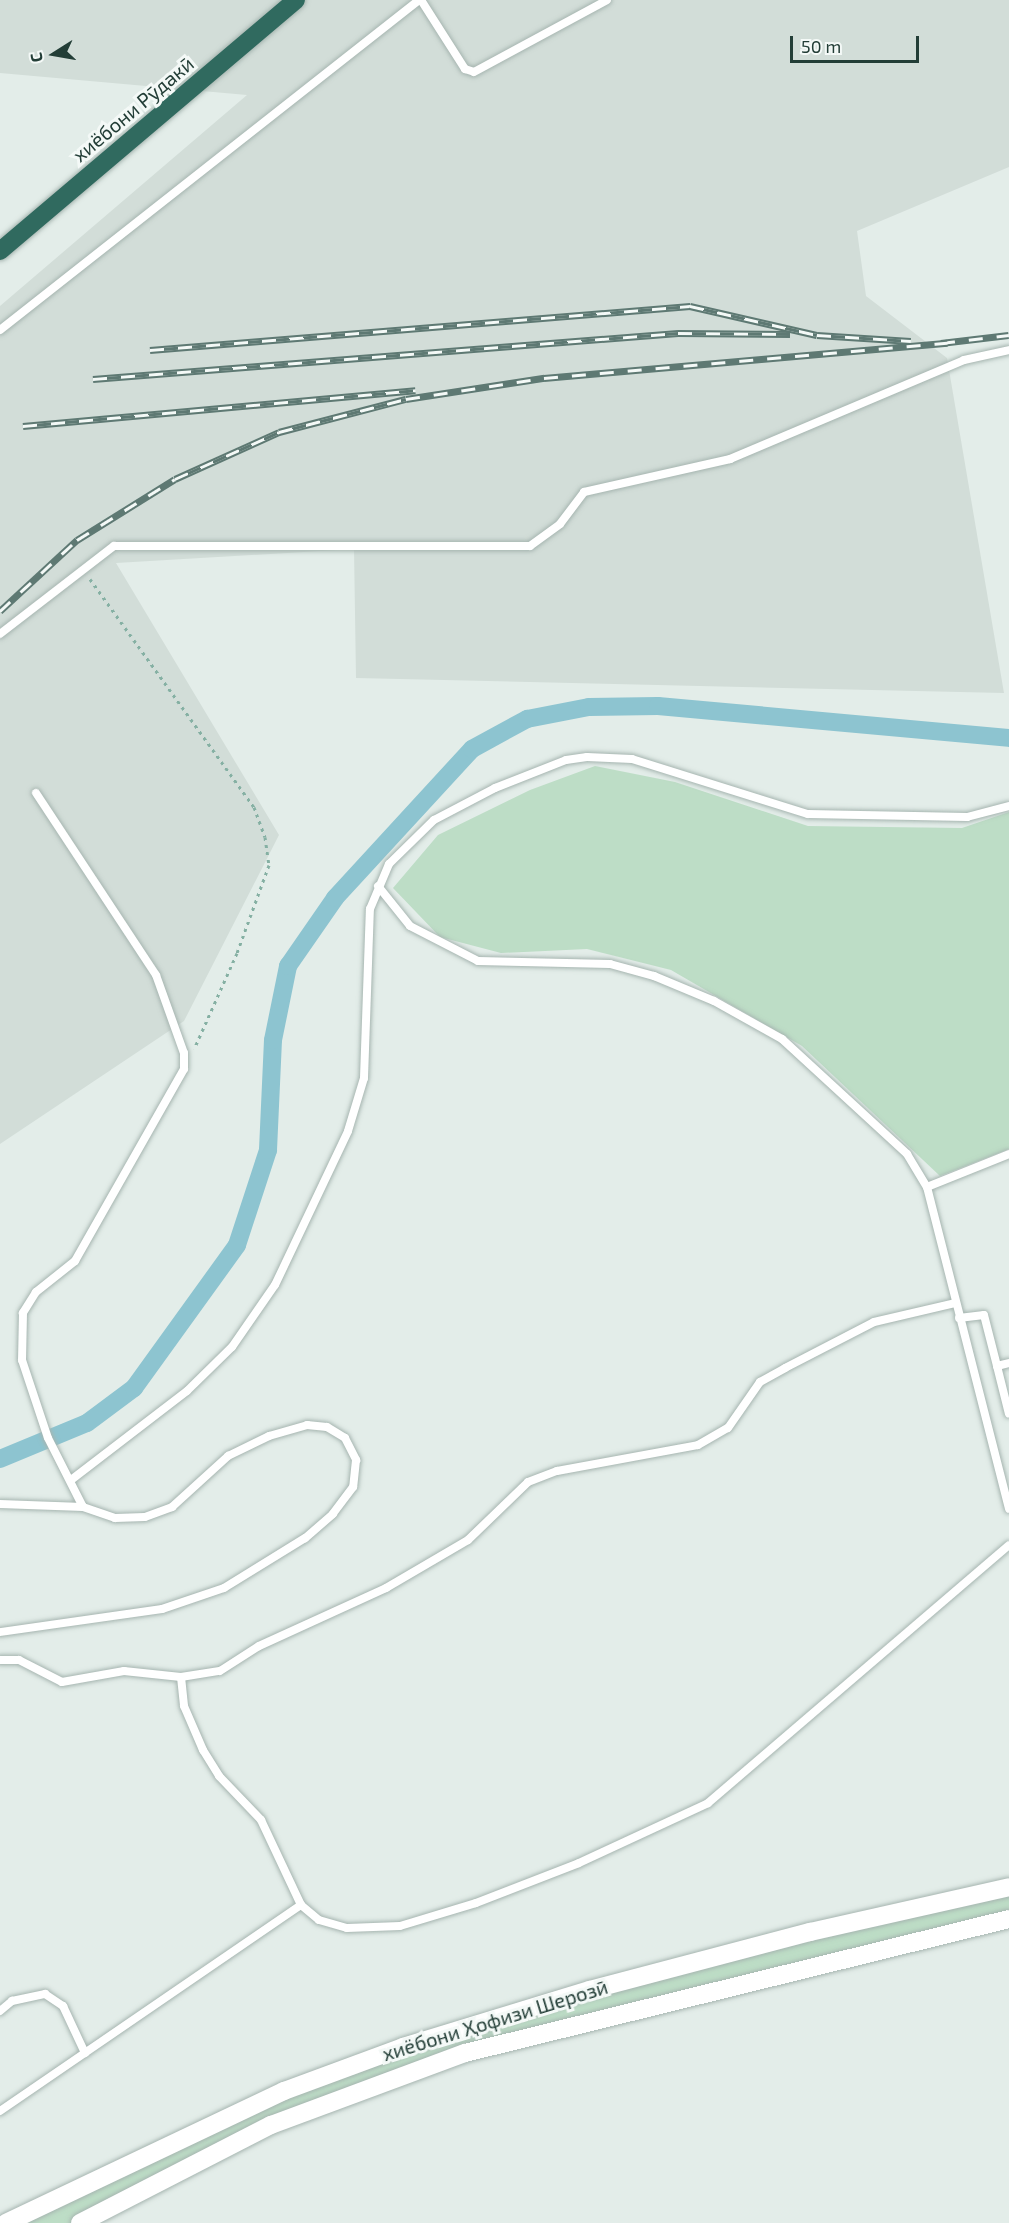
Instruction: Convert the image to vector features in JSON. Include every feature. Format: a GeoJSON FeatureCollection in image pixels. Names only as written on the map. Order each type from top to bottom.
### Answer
{"type":"FeatureCollection","features":[{"type":"Feature","properties":{"kind":"highway","name":"хиёбони Рӯдакӣ"},"geometry":{"type":"LineString","coordinates":[[0,251],[296,0]]}},
{"type":"Feature","properties":{"kind":"main road","name":"хиёбони Ҳофизи Шерозӣ"},"geometry":{"type":"LineString","coordinates":[[6,2223],[284,2091],[403,2047],[613,1983],[810,1932],[1009,1887]]}},
{"type":"Feature","properties":{"kind":"main road","name":"хиёбони Ҳофизи Шерозӣ"},"geometry":{"type":"LineString","coordinates":[[80,2223],[271,2125],[465,2053],[1009,1919]]}},
{"type":"Feature","properties":{"kind":"lane"},"geometry":{"type":"LineString","coordinates":[[0,330],[420,0],[465,69],[474,72],[607,0]]}},
{"type":"Feature","properties":{"kind":"lane"},"geometry":{"type":"LineString","coordinates":[[0,634],[82,566],[114,546],[137,544],[496,549],[530,546],[560,525],[585,492],[730,459],[964,360],[1009,350]]}},
{"type":"Feature","properties":{"kind":"lane"},"geometry":{"type":"LineString","coordinates":[[71,1480],[187,1391],[232,1347],[274,1285],[312,1214],[348,1131],[364,1078],[367,927],[378,886],[389,864],[411,838],[452,809],[546,768],[587,757],[632,759],[807,814],[967,817],[1009,806]]}},
{"type":"Feature","properties":{"kind":"lane"},"geometry":{"type":"LineString","coordinates":[[36,793],[156,975],[182,1042],[184,1069],[75,1262],[36,1292],[23,1313],[22,1360],[57,1459],[71,1480],[83,1507]]}},
{"type":"Feature","properties":{"kind":"lane"},"geometry":{"type":"LineString","coordinates":[[378,886],[410,926],[478,961],[610,964],[654,976],[714,1000],[790,1046],[907,1154],[927,1187],[1009,1509]]}},
{"type":"Feature","properties":{"kind":"lane"},"geometry":{"type":"LineString","coordinates":[[927,1187],[1009,1154]]}},
{"type":"Feature","properties":{"kind":"lane"},"geometry":{"type":"LineString","coordinates":[[0,1660],[19,1660],[62,1682],[136,1671],[182,1677],[220,1671],[259,1646],[386,1588],[468,1540],[528,1482],[545,1474],[698,1445],[728,1428],[760,1382],[784,1368],[874,1322],[955,1303]]}},
{"type":"Feature","properties":{"kind":"lane"},"geometry":{"type":"LineString","coordinates":[[959,1318],[984,1316],[988,1320],[1009,1414]]}},
{"type":"Feature","properties":{"kind":"lane"},"geometry":{"type":"LineString","coordinates":[[997,1366],[1009,1363]]}},
{"type":"Feature","properties":{"kind":"lane"},"geometry":{"type":"LineString","coordinates":[[0,1504],[83,1507],[115,1518],[145,1517],[172,1507],[228,1456],[268,1436],[307,1425],[327,1427],[345,1438],[356,1460],[353,1487],[333,1514],[305,1538],[224,1587],[162,1609],[0,1632]]}},
{"type":"Feature","properties":{"kind":"lane"},"geometry":{"type":"LineString","coordinates":[[182,1677],[184,1706],[203,1750],[219,1776],[261,1820],[302,1905],[319,1920],[347,1928],[420,1922],[579,1863],[708,1803],[1009,1545]]}},
{"type":"Feature","properties":{"kind":"lane"},"geometry":{"type":"LineString","coordinates":[[0,2111],[302,1905]]}},
{"type":"Feature","properties":{"kind":"lane"},"geometry":{"type":"LineString","coordinates":[[0,2011],[12,2001],[45,1994],[63,2006],[85,2053]]}},
{"type":"Feature","properties":{"kind":"path"},"geometry":{"type":"LineString","coordinates":[[82,566],[254,807],[265,837],[269,865],[237,953],[184,1069]]}},
{"type":"Feature","properties":{"kind":"shaded area"},"geometry":{"type":"Polygon","coordinates":[[[0,0],[1009,0],[1009,167],[857,231],[866,296],[947,358],[1004,693],[356,678],[354,549],[116,563],[279,835],[184,1021],[0,1144],[0,306],[247,95],[0,73],[0,0]]]}},
{"type":"Feature","properties":{"kind":"green space"},"geometry":{"type":"Polygon","coordinates":[[[595,766],[675,782],[808,826],[962,828],[1009,812],[1009,1149],[940,1176],[802,1046],[671,970],[587,949],[501,953],[440,937],[393,888],[438,835],[530,790],[595,766]]]}},
{"type":"Feature","properties":{"kind":"green space"},"geometry":{"type":"Polygon","coordinates":[[[1009,1892],[1009,1919],[602,2021],[419,2075],[263,2128],[79,2223],[19,2223],[288,2093],[592,1996],[1009,1892]]]}},
{"type":"Feature","properties":{"kind":"waterway"},"geometry":{"type":"LineString","coordinates":[[0,1459],[87,1423],[134,1388],[237,1245],[268,1150],[273,1040],[288,966],[335,898],[472,749],[527,719],[589,707],[658,706],[1009,738]]}},
{"type":"Feature","properties":{"kind":"railway"},"geometry":{"type":"LineString","coordinates":[[150,350],[690,306],[817,335],[911,341]]}},
{"type":"Feature","properties":{"kind":"railway"},"geometry":{"type":"LineString","coordinates":[[93,379],[678,333],[790,334]]}},
{"type":"Feature","properties":{"kind":"railway"},"geometry":{"type":"LineString","coordinates":[[941,343],[1009,335]]}},
{"type":"Feature","properties":{"kind":"railway"},"geometry":{"type":"LineString","coordinates":[[0,611],[77,540],[175,479],[279,432],[406,399],[544,378],[947,343]]}},
{"type":"Feature","properties":{"kind":"railway"},"geometry":{"type":"LineString","coordinates":[[23,426],[415,390]]}}]}
